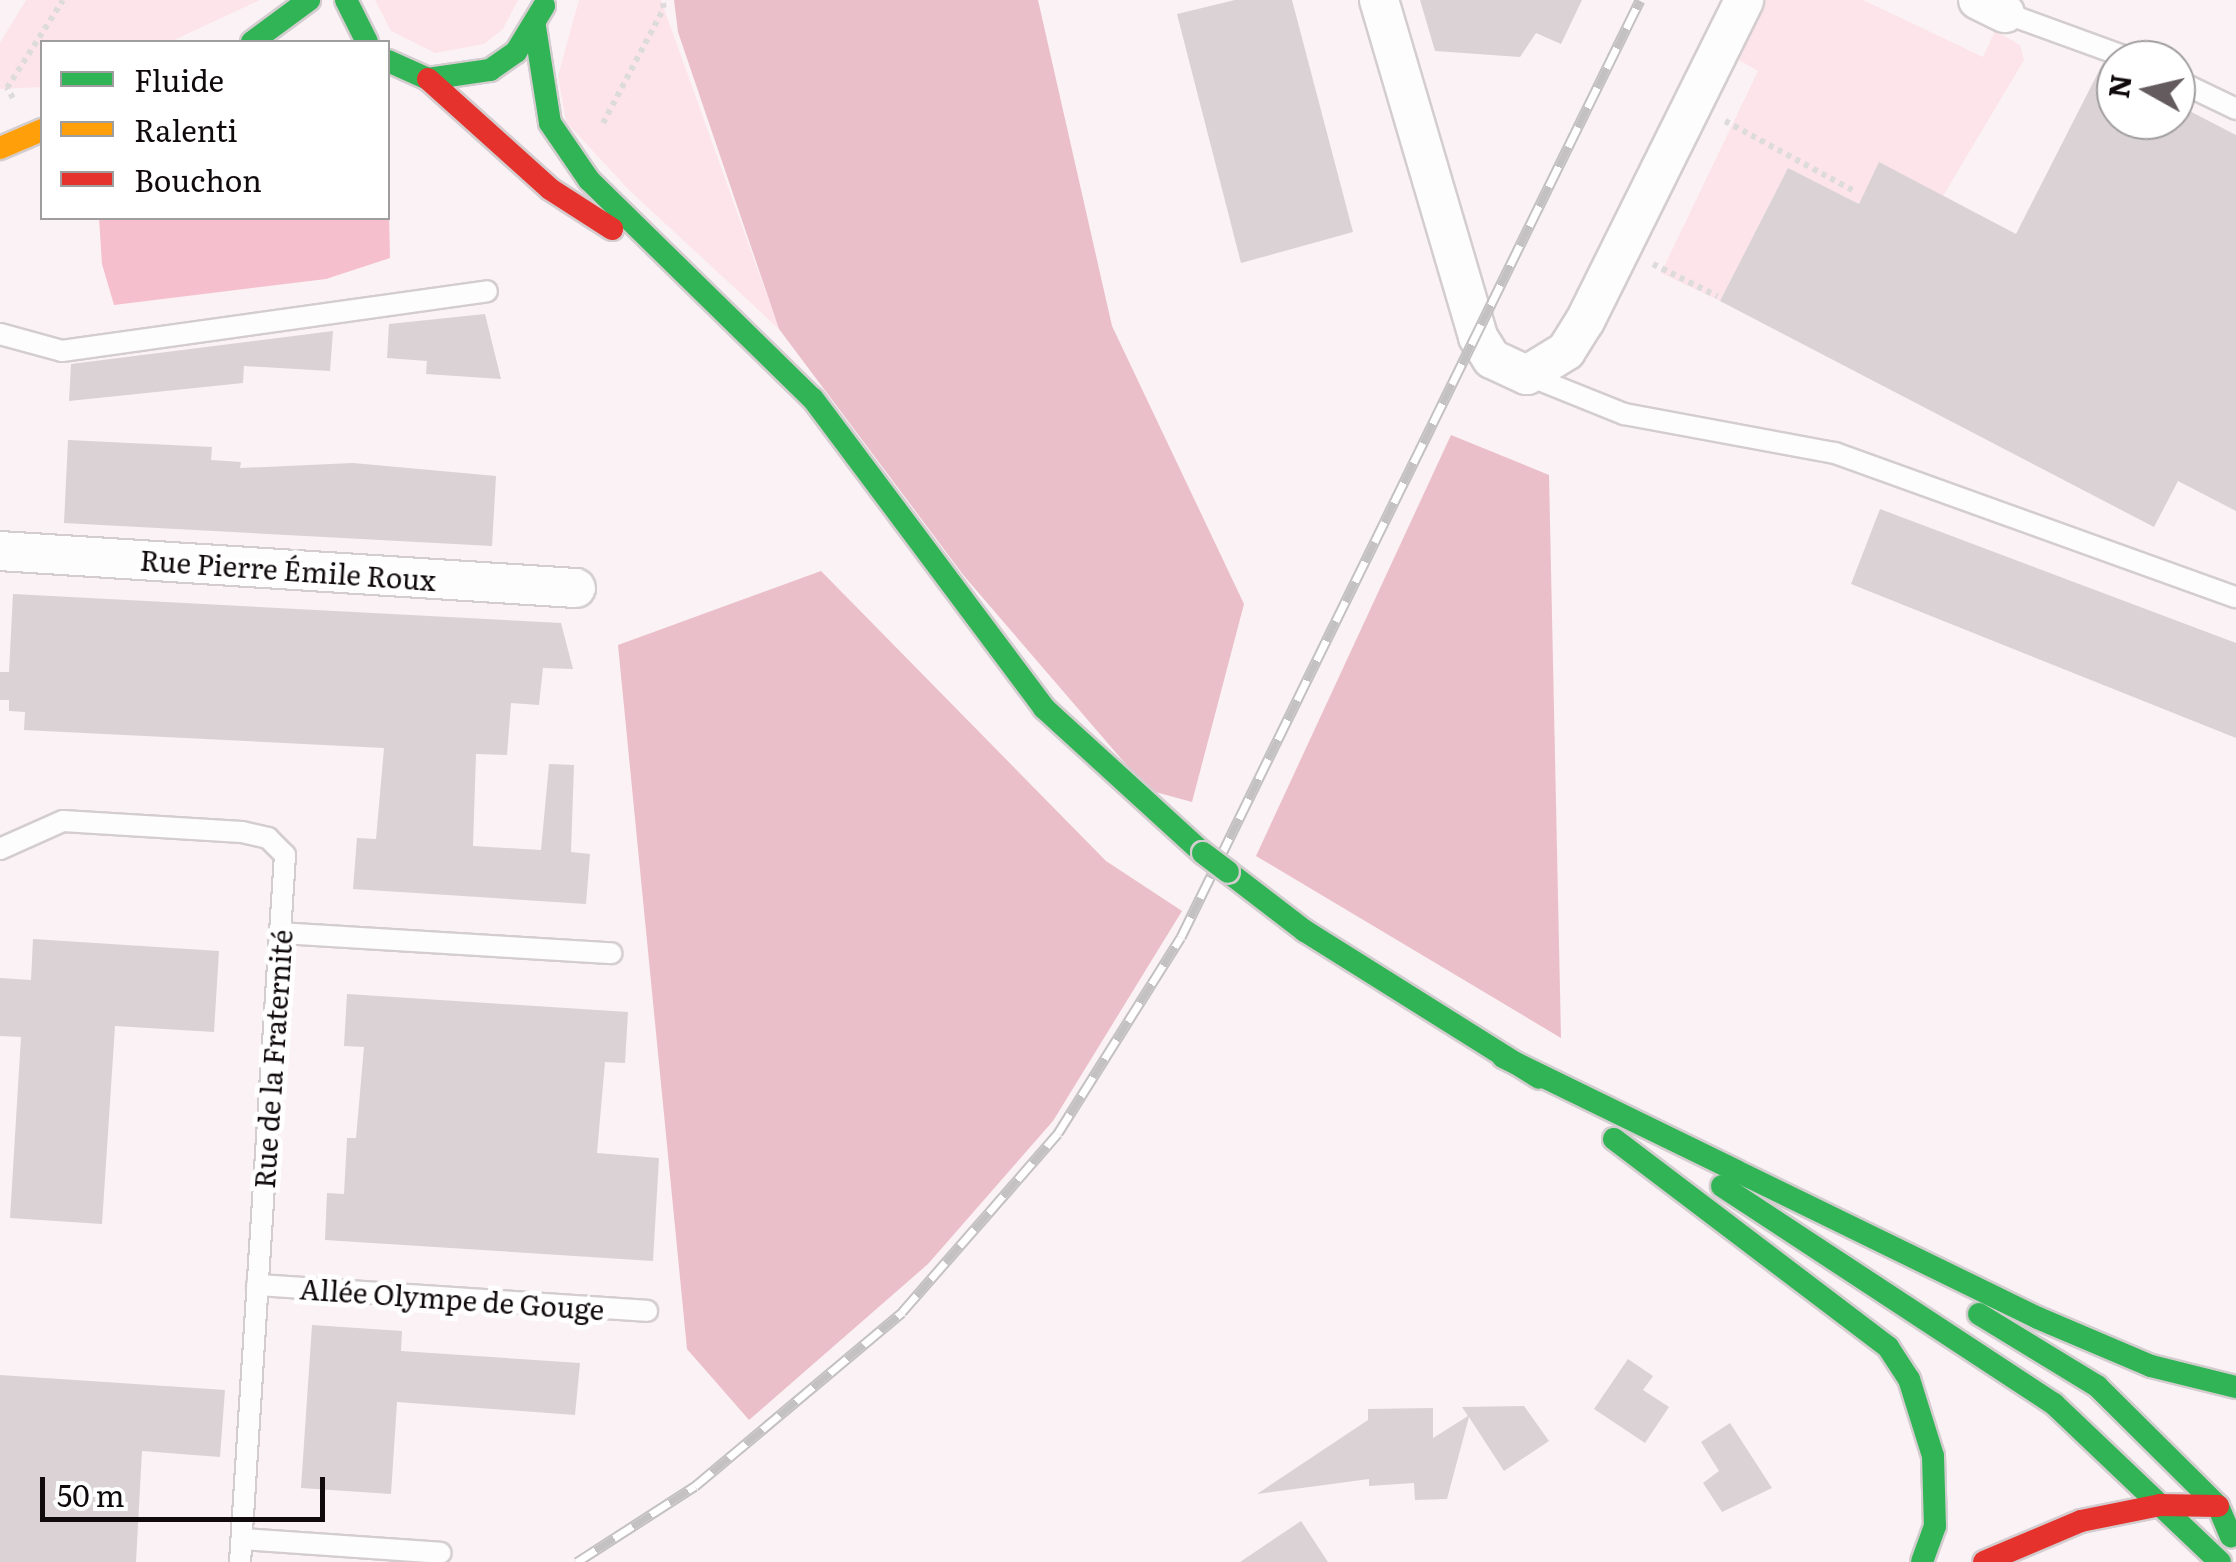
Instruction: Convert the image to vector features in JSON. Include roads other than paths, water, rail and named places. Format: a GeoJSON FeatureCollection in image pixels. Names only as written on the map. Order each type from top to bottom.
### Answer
{"type":"FeatureCollection","features":[{"type":"Feature","properties":{"kind":"street"},"geometry":{"type":"LineString","coordinates":[[255,40],[309,0]]}},
{"type":"Feature","properties":{"kind":"street"},"geometry":{"type":"LineString","coordinates":[[346,0],[366,40]]}},
{"type":"Feature","properties":{"kind":"street"},"geometry":{"type":"LineString","coordinates":[[428,78],[490,70],[535,27],[546,0]]}},
{"type":"Feature","properties":{"kind":"street"},"geometry":{"type":"LineString","coordinates":[[1379,0],[1478,336],[1492,359],[1528,374],[1566,351],[1744,0]]}},
{"type":"Feature","properties":{"kind":"street"},"geometry":{"type":"LineString","coordinates":[[535,27],[550,123],[576,160],[681,272],[814,399],[1044,708],[1203,853],[1305,930],[1503,1057],[1762,1210],[2054,1404],[2211,1554]]}},
{"type":"Feature","properties":{"kind":"street"},"geometry":{"type":"LineString","coordinates":[[390,62],[428,78],[550,189],[681,272]]}},
{"type":"Feature","properties":{"kind":"street"},"geometry":{"type":"LineString","coordinates":[[0,148],[38,132]]}},
{"type":"Feature","properties":{"kind":"street","name":"Rue Pierre Émile Roux"},"geometry":{"type":"LineString","coordinates":[[0,551],[576,588]]}},
{"type":"Feature","properties":{"kind":"street"},"geometry":{"type":"LineString","coordinates":[[1503,1057],[2038,1318],[2151,1366],[2236,1387]]}},
{"type":"Feature","properties":{"kind":"street"},"geometry":{"type":"LineString","coordinates":[[1503,1057],[1888,1348],[1909,1379],[1933,1456],[1935,1526],[1922,1562]]}},
{"type":"Feature","properties":{"kind":"street"},"geometry":{"type":"LineString","coordinates":[[1762,1210],[1860,1246],[2097,1386],[2224,1496],[2236,1547]]}},
{"type":"Feature","properties":{"kind":"street"},"geometry":{"type":"LineString","coordinates":[[1984,1562],[2082,1521],[2160,1504],[2224,1496]]}},
{"type":"Feature","properties":{"kind":"street"},"geometry":{"type":"LineString","coordinates":[[2211,1554],[2224,1496]]}},
{"type":"Feature","properties":{"kind":"lane"},"geometry":{"type":"LineString","coordinates":[[1991,6],[2096,46]]}},
{"type":"Feature","properties":{"kind":"lane"},"geometry":{"type":"LineString","coordinates":[[2196,90],[2236,109]]}},
{"type":"Feature","properties":{"kind":"lane"},"geometry":{"type":"LineString","coordinates":[[0,334],[62,351],[487,292]]}},
{"type":"Feature","properties":{"kind":"lane"},"geometry":{"type":"LineString","coordinates":[[1528,374],[1624,414],[1835,453],[2236,597]]}},
{"type":"Feature","properties":{"kind":"lane","name":"Rue de la Fraternité"},"geometry":{"type":"LineString","coordinates":[[0,850],[63,821],[268,838],[284,855],[240,1562]]}},
{"type":"Feature","properties":{"kind":"lane"},"geometry":{"type":"LineString","coordinates":[[280,933],[611,954]]}},
{"type":"Feature","properties":{"kind":"lane","name":"Allée Olympe de Gouge"},"geometry":{"type":"LineString","coordinates":[[258,1285],[648,1311]]}},
{"type":"Feature","properties":{"kind":"lane"},"geometry":{"type":"LineString","coordinates":[[242,1539],[441,1553]]}},
{"type":"Feature","properties":{"kind":"railway"},"geometry":{"type":"LineString","coordinates":[[577,1562],[695,1486],[902,1312],[1058,1133],[1181,937],[1640,0]]}}]}
